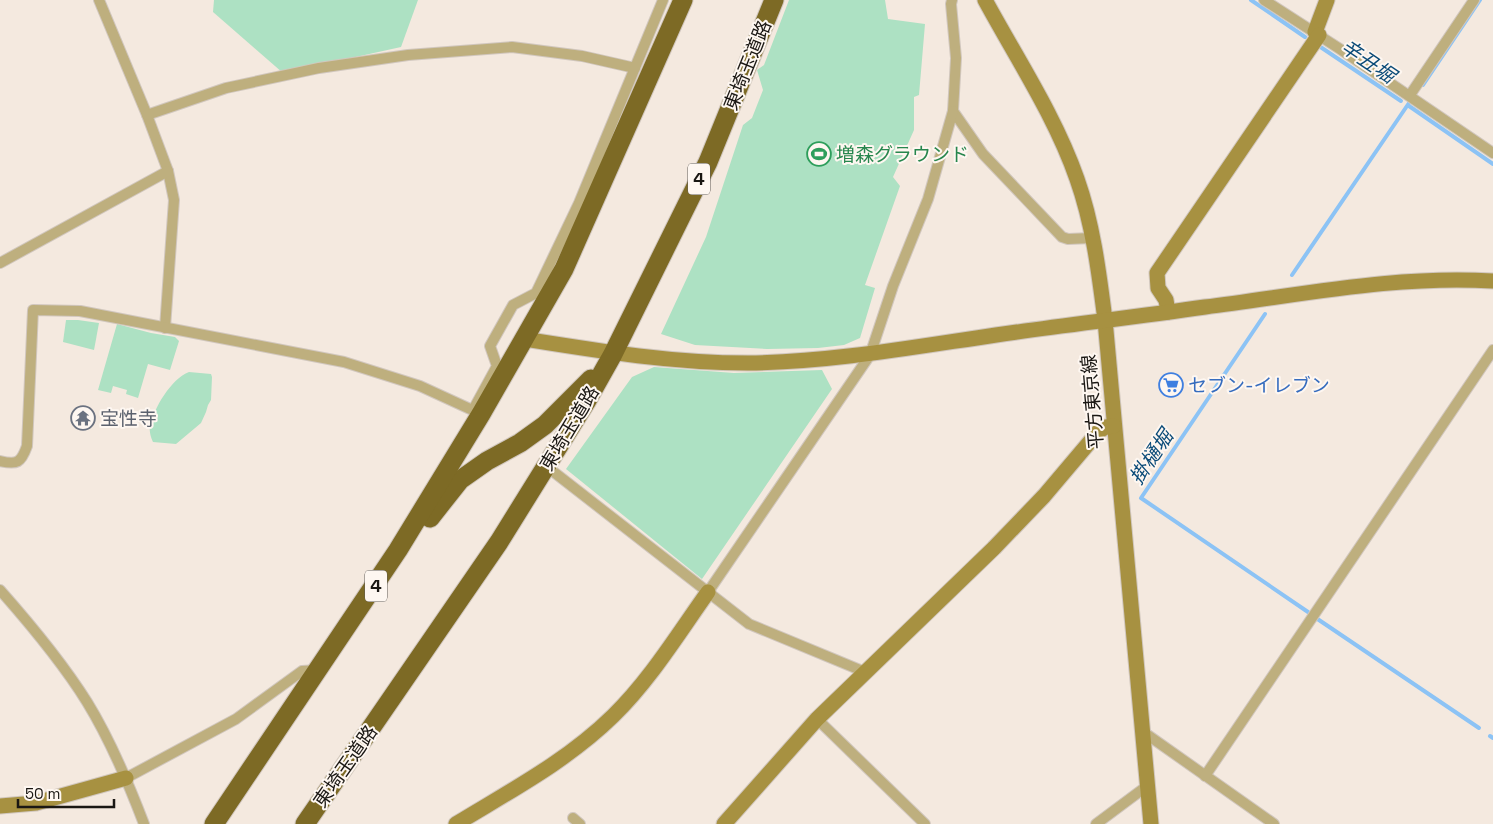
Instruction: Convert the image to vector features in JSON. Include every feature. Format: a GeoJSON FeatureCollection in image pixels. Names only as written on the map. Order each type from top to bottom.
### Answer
{"type":"FeatureCollection","features":[{"type":"Feature","properties":{"kind":"highway","name":"4"},"geometry":{"type":"LineString","coordinates":[[214,824],[398,550],[477,412],[524,339],[564,269],[684,0]]}},
{"type":"Feature","properties":{"kind":"highway","name":"東埼玉道路"},"geometry":{"type":"LineString","coordinates":[[305,824],[499,542],[586,402],[613,354],[708,162],[774,0]]}},
{"type":"Feature","properties":{"kind":"highway"},"geometry":{"type":"LineString","coordinates":[[398,550],[436,512],[460,480],[487,461],[520,443],[545,425],[576,395],[613,354]]}},
{"type":"Feature","properties":{"kind":"street"},"geometry":{"type":"LineString","coordinates":[[99,0],[147,115],[168,171],[174,200],[165,328]]}},
{"type":"Feature","properties":{"kind":"street"},"geometry":{"type":"LineString","coordinates":[[0,461],[15,464],[20,461],[27,446],[33,310],[80,311],[344,362],[420,386],[477,412],[497,366],[490,346],[513,305],[536,293],[579,203],[663,0]]}},
{"type":"Feature","properties":{"kind":"street"},"geometry":{"type":"LineString","coordinates":[[456,824],[557,762],[614,715],[652,670],[708,592],[870,355],[893,286],[928,199],[953,112],[956,58],[952,0]]}},
{"type":"Feature","properties":{"kind":"street","name":"平方東京線"},"geometry":{"type":"LineString","coordinates":[[985,0],[1068,155],[1083,199],[1092,238],[1105,320],[1151,824]]}},
{"type":"Feature","properties":{"kind":"street"},"geometry":{"type":"LineString","coordinates":[[1264,0],[1410,95],[1493,152]]}},
{"type":"Feature","properties":{"kind":"street"},"geometry":{"type":"LineString","coordinates":[[1168,312],[1166,300],[1158,288],[1158,273],[1317,34],[1327,0]]}},
{"type":"Feature","properties":{"kind":"street"},"geometry":{"type":"LineString","coordinates":[[1410,95],[1474,0]]}},
{"type":"Feature","properties":{"kind":"street"},"geometry":{"type":"LineString","coordinates":[[147,115],[226,88],[319,68],[408,55],[512,47],[582,56],[636,68]]}},
{"type":"Feature","properties":{"kind":"street"},"geometry":{"type":"LineString","coordinates":[[953,112],[983,154],[1062,237],[1068,239],[1092,238]]}},
{"type":"Feature","properties":{"kind":"street"},"geometry":{"type":"LineString","coordinates":[[0,263],[168,171]]}},
{"type":"Feature","properties":{"kind":"street"},"geometry":{"type":"LineString","coordinates":[[524,339],[613,354],[658,359],[740,363],[832,359],[870,355],[1064,325],[1380,284],[1461,279],[1493,282]]}},
{"type":"Feature","properties":{"kind":"street"},"geometry":{"type":"LineString","coordinates":[[1205,776],[1493,350]]}},
{"type":"Feature","properties":{"kind":"street"},"geometry":{"type":"LineString","coordinates":[[724,824],[817,719],[994,548],[1044,496],[1099,431],[1106,427],[1114,426]]}},
{"type":"Feature","properties":{"kind":"street"},"geometry":{"type":"LineString","coordinates":[[555,473],[749,624],[865,672]]}},
{"type":"Feature","properties":{"kind":"street"},"geometry":{"type":"LineString","coordinates":[[0,590],[52,653],[86,701],[105,734],[126,778],[144,824]]}},
{"type":"Feature","properties":{"kind":"street"},"geometry":{"type":"LineString","coordinates":[[0,806],[36,804],[126,778],[236,719],[302,671],[319,670]]}},
{"type":"Feature","properties":{"kind":"street"},"geometry":{"type":"LineString","coordinates":[[817,719],[925,824]]}},
{"type":"Feature","properties":{"kind":"street"},"geometry":{"type":"LineString","coordinates":[[1142,731],[1274,824]]}},
{"type":"Feature","properties":{"kind":"street"},"geometry":{"type":"LineString","coordinates":[[1096,824],[1147,786]]}},
{"type":"Feature","properties":{"kind":"green space"},"geometry":{"type":"Polygon","coordinates":[[[214,0],[418,0],[401,47],[283,73],[213,12],[214,0]]]}},
{"type":"Feature","properties":{"kind":"green space","name":"増森グラウンド"},"geometry":{"type":"Polygon","coordinates":[[[789,0],[885,0],[888,19],[925,24],[919,95],[914,97],[914,130],[893,177],[900,186],[865,285],[875,288],[860,338],[844,345],[818,348],[767,349],[695,345],[661,334],[706,237],[743,125],[752,118],[763,90],[757,70],[764,65],[789,0]]]}},
{"type":"Feature","properties":{"kind":"green space"},"geometry":{"type":"Polygon","coordinates":[[[66,320],[99,323],[94,350],[63,342],[66,320]]]}},
{"type":"Feature","properties":{"kind":"green space"},"geometry":{"type":"Polygon","coordinates":[[[117,324],[175,337],[179,341],[170,370],[148,364],[138,398],[126,394],[127,390],[113,386],[111,393],[98,390],[117,324]]]}},
{"type":"Feature","properties":{"kind":"green space"},"geometry":{"type":"Polygon","coordinates":[[[654,367],[734,373],[822,370],[832,389],[702,579],[566,469],[632,377],[654,367]]]}},
{"type":"Feature","properties":{"kind":"green space"},"geometry":{"type":"Polygon","coordinates":[[[189,372],[211,374],[212,377],[211,400],[201,423],[176,444],[153,442],[150,426],[159,403],[170,387],[189,372]]]}},
{"type":"Feature","properties":{"kind":"waterway","name":"辛丑堀"},"geometry":{"type":"LineString","coordinates":[[1251,0],[1305,37]]}},
{"type":"Feature","properties":{"kind":"waterway","name":"掛樋堀"},"geometry":{"type":"LineString","coordinates":[[1423,85],[1480,0]]}},
{"type":"Feature","properties":{"kind":"waterway","name":"辛丑堀"},"geometry":{"type":"LineString","coordinates":[[1319,46],[1401,101]]}},
{"type":"Feature","properties":{"kind":"waterway","name":"掛樋堀"},"geometry":{"type":"LineString","coordinates":[[1292,275],[1409,103]]}},
{"type":"Feature","properties":{"kind":"waterway","name":"辛丑堀"},"geometry":{"type":"LineString","coordinates":[[1409,106],[1493,164]]}},
{"type":"Feature","properties":{"kind":"waterway","name":"掛樋堀"},"geometry":{"type":"LineString","coordinates":[[1265,314],[1141,498],[1308,612]]}},
{"type":"Feature","properties":{"kind":"waterway","name":"掛樋堀"},"geometry":{"type":"LineString","coordinates":[[1316,618],[1479,728]]}},
{"type":"Feature","properties":{"kind":"place","name":"増森グラウンド"},"geometry":{"type":"Point","coordinates":[819,154]}},
{"type":"Feature","properties":{"kind":"place","name":"セブン-イレブン"},"geometry":{"type":"Point","coordinates":[1171,385]}},
{"type":"Feature","properties":{"kind":"place","name":"宝性寺"},"geometry":{"type":"Point","coordinates":[83,418]}}]}
